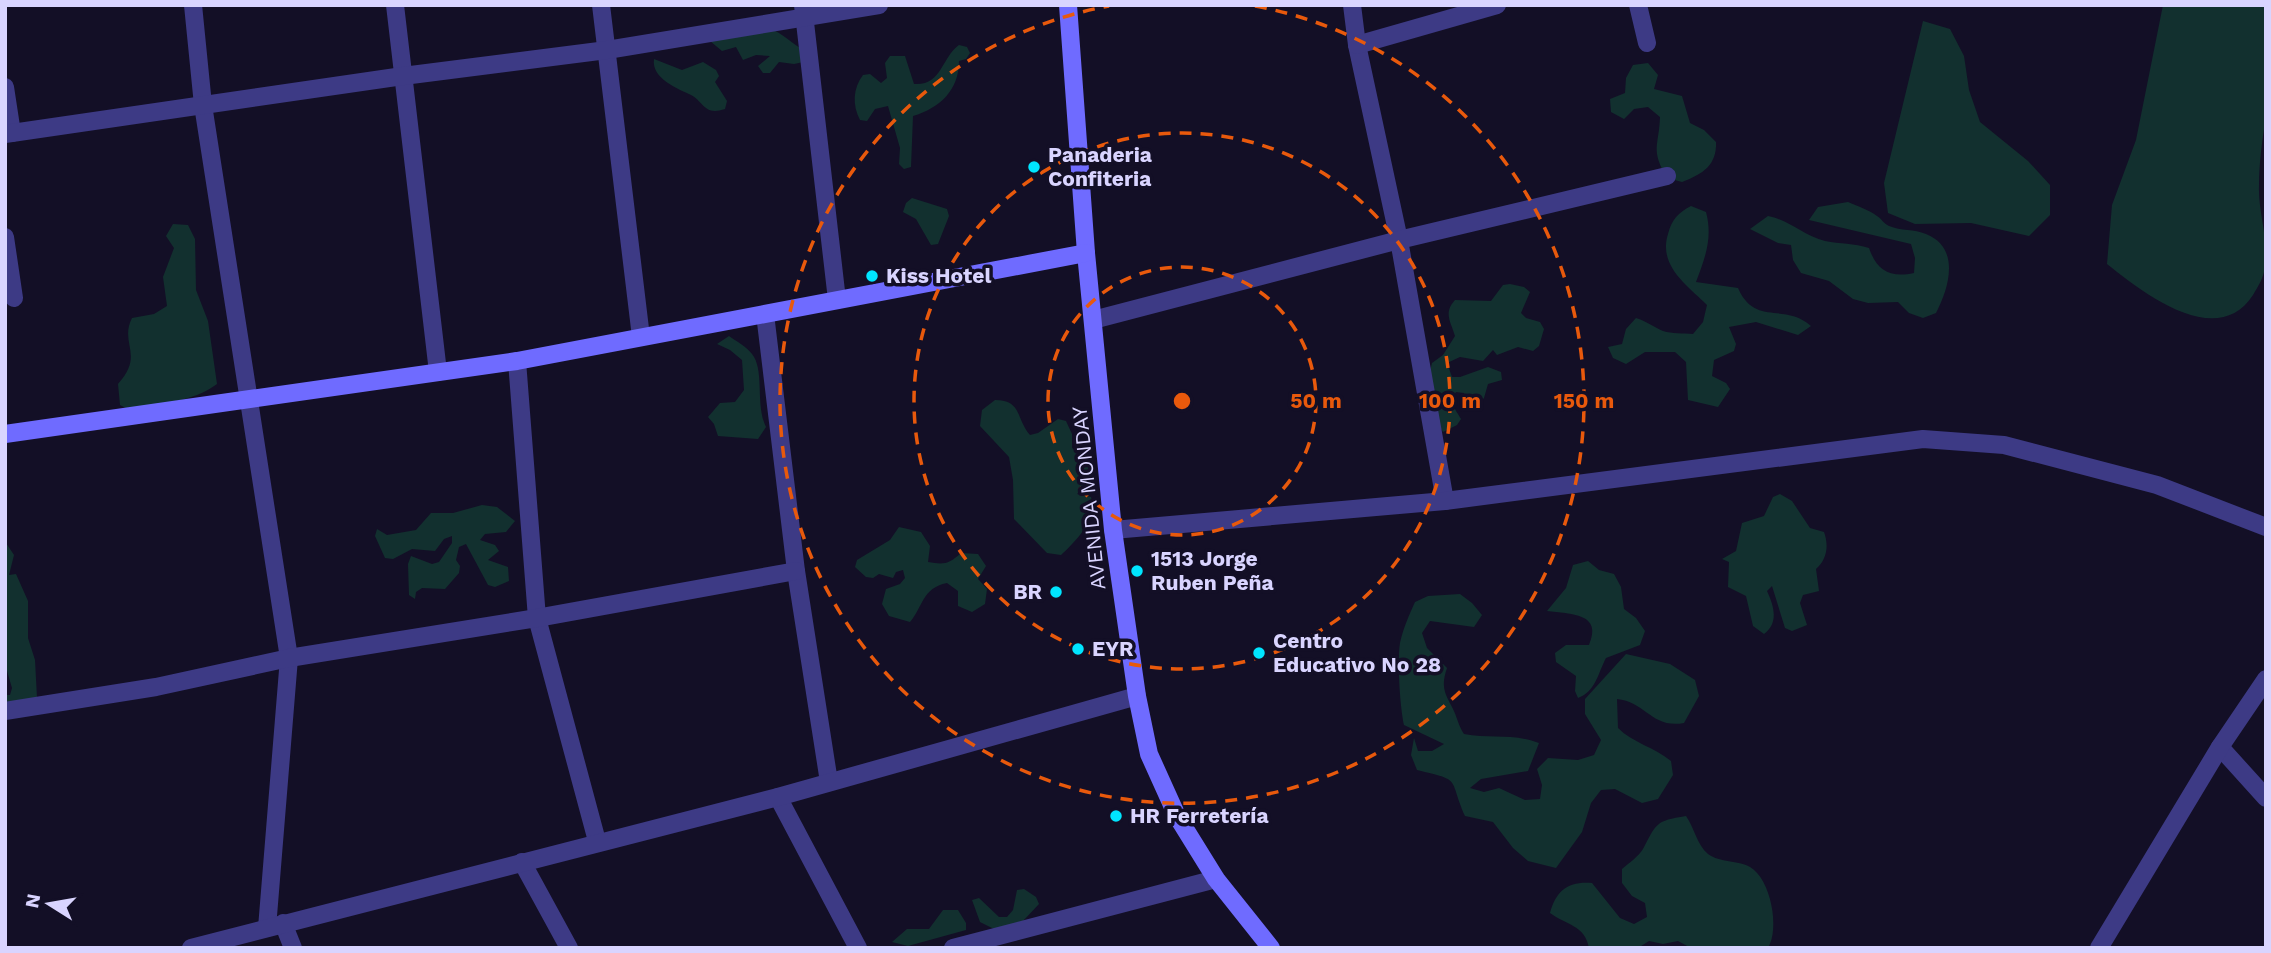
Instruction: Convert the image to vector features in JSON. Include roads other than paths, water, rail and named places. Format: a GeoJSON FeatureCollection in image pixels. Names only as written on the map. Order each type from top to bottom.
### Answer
{"type":"FeatureCollection","features":[{"type":"Feature","properties":{"kind":"street"},"geometry":{"type":"LineString","coordinates":[[193,5],[203,105],[289,658],[275,926],[293,948]]}},
{"type":"Feature","properties":{"kind":"street"},"geometry":{"type":"LineString","coordinates":[[395,5],[438,372]]}},
{"type":"Feature","properties":{"kind":"street"},"geometry":{"type":"LineString","coordinates":[[601,5],[641,337]]}},
{"type":"Feature","properties":{"kind":"street"},"geometry":{"type":"LineString","coordinates":[[5,88],[8,134],[403,76],[607,50],[804,11],[879,5]]}},
{"type":"Feature","properties":{"kind":"street","name":"AVENIDA MONDAY"},"geometry":{"type":"LineString","coordinates":[[1069,5],[1086,253],[1113,530],[1137,696],[1149,754],[1177,816],[1216,879],[1272,948]]}},
{"type":"Feature","properties":{"kind":"street"},"geometry":{"type":"LineString","coordinates":[[1352,5],[1357,45],[1399,240],[1444,501]]}},
{"type":"Feature","properties":{"kind":"street"},"geometry":{"type":"LineString","coordinates":[[1357,45],[1497,5]]}},
{"type":"Feature","properties":{"kind":"street"},"geometry":{"type":"LineString","coordinates":[[1639,5],[1647,43]]}},
{"type":"Feature","properties":{"kind":"street"},"geometry":{"type":"LineString","coordinates":[[804,11],[837,300]]}},
{"type":"Feature","properties":{"kind":"street"},"geometry":{"type":"LineString","coordinates":[[1093,320],[1399,240],[1667,176]]}},
{"type":"Feature","properties":{"kind":"street"},"geometry":{"type":"LineString","coordinates":[[5,237],[14,298]]}},
{"type":"Feature","properties":{"kind":"street"},"geometry":{"type":"LineString","coordinates":[[5,434],[517,360],[1086,253]]}},
{"type":"Feature","properties":{"kind":"street"},"geometry":{"type":"LineString","coordinates":[[765,314],[796,571],[829,782]]}},
{"type":"Feature","properties":{"kind":"street"},"geometry":{"type":"LineString","coordinates":[[517,360],[537,618],[597,841]]}},
{"type":"Feature","properties":{"kind":"street"},"geometry":{"type":"LineString","coordinates":[[1113,530],[1444,501],[1923,439],[2004,445],[2157,485],[2266,527]]}},
{"type":"Feature","properties":{"kind":"street"},"geometry":{"type":"LineString","coordinates":[[5,712],[156,687],[289,658],[537,618],[796,571]]}},
{"type":"Feature","properties":{"kind":"street"},"geometry":{"type":"LineString","coordinates":[[2102,946],[2220,747],[2266,679]]}},
{"type":"Feature","properties":{"kind":"street"},"geometry":{"type":"LineString","coordinates":[[191,948],[597,841],[778,797],[1137,696]]}},
{"type":"Feature","properties":{"kind":"street"},"geometry":{"type":"LineString","coordinates":[[2220,747],[2266,798]]}},
{"type":"Feature","properties":{"kind":"street"},"geometry":{"type":"LineString","coordinates":[[778,797],[858,948]]}},
{"type":"Feature","properties":{"kind":"street"},"geometry":{"type":"LineString","coordinates":[[522,862],[569,948]]}},
{"type":"Feature","properties":{"kind":"street"},"geometry":{"type":"LineString","coordinates":[[953,948],[1216,879]]}},
{"type":"Feature","properties":{"kind":"place","name":"Panaderia Confiteria"},"geometry":{"type":"Point","coordinates":[1034,167]}},
{"type":"Feature","properties":{"kind":"place","name":"Kiss Hotel"},"geometry":{"type":"Point","coordinates":[872,276]}},
{"type":"Feature","properties":{"kind":"place","name":"1513 Jorge Ruben Peña"},"geometry":{"type":"Point","coordinates":[1137,571]}},
{"type":"Feature","properties":{"kind":"place","name":"BR"},"geometry":{"type":"Point","coordinates":[1056,592]}},
{"type":"Feature","properties":{"kind":"place","name":"EYR"},"geometry":{"type":"Point","coordinates":[1078,649]}},
{"type":"Feature","properties":{"kind":"place","name":"Centro Educativo No 28"},"geometry":{"type":"Point","coordinates":[1259,653]}},
{"type":"Feature","properties":{"kind":"place","name":"HR Ferretería"},"geometry":{"type":"Point","coordinates":[1116,816]}}]}
